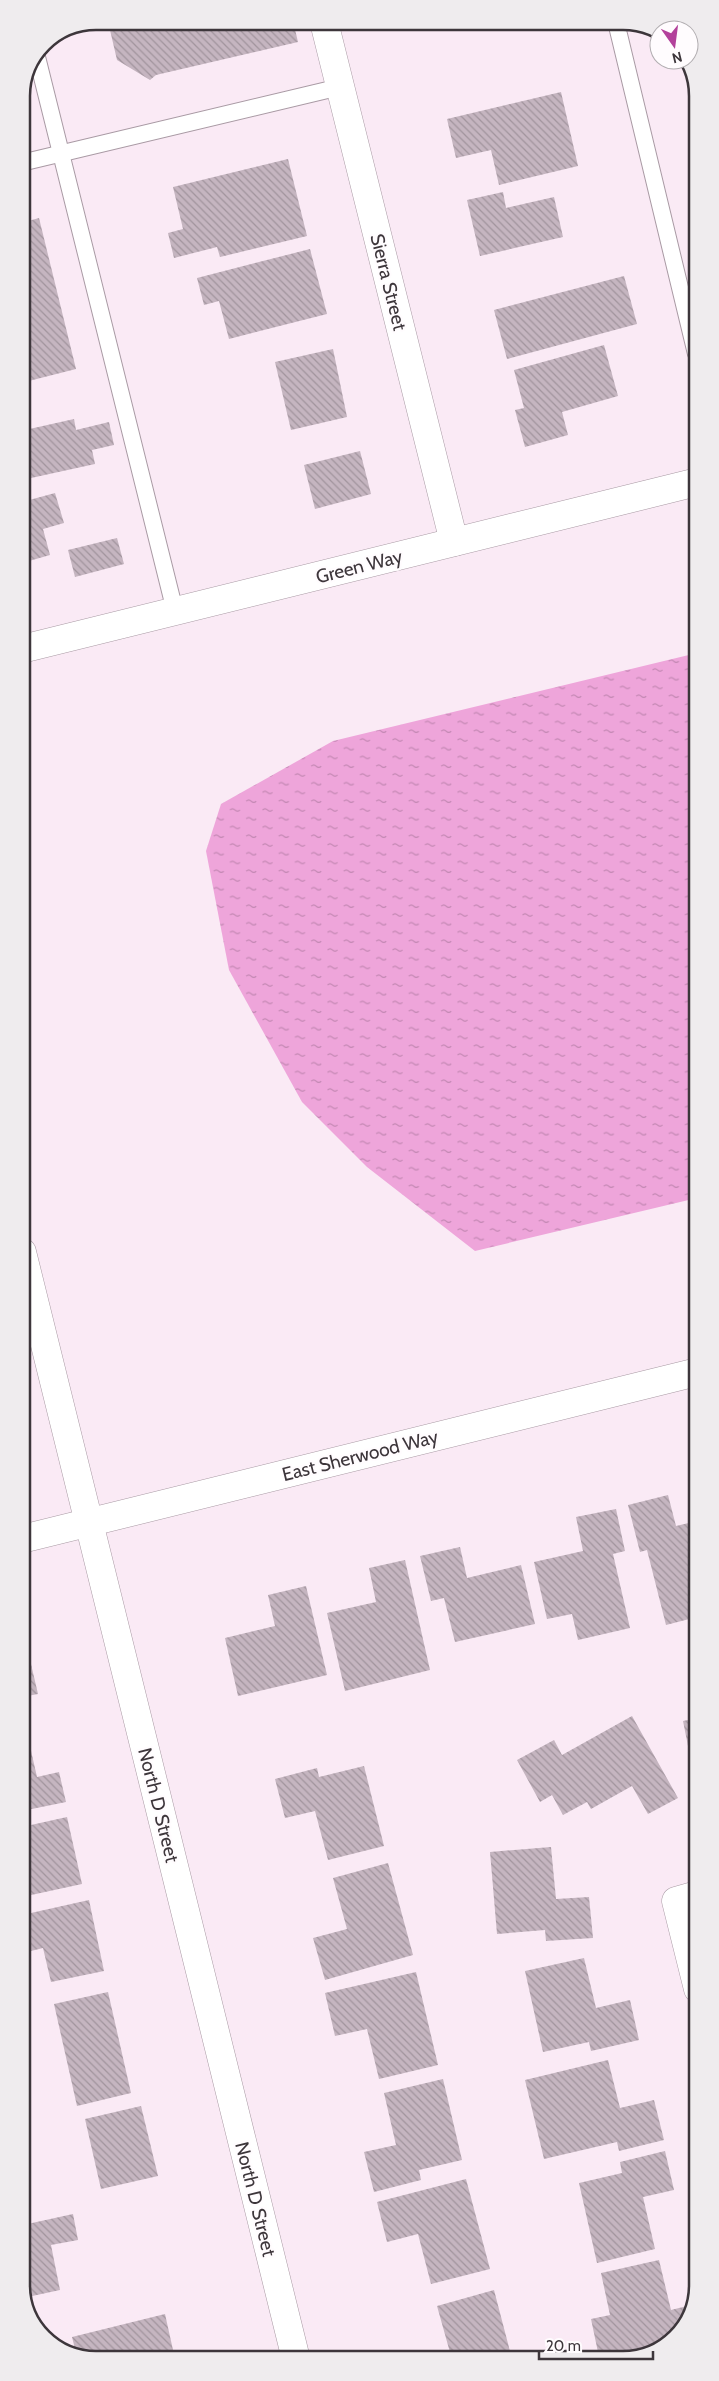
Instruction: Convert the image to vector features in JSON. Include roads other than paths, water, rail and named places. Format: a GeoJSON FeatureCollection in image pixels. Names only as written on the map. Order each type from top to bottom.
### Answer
{"type":"FeatureCollection","features":[{"type":"Feature","properties":{"kind":"street","name":"Sierra Street"},"geometry":{"type":"LineString","coordinates":[[326,30],[454,542]]}},
{"type":"Feature","properties":{"kind":"street","name":"Green Way"},"geometry":{"type":"LineString","coordinates":[[30,647],[689,484]]}},
{"type":"Feature","properties":{"kind":"street","name":"North D Street"},"geometry":{"type":"LineString","coordinates":[[30,1284],[294,2351]]}},
{"type":"Feature","properties":{"kind":"street","name":"East Sherwood Way"},"geometry":{"type":"LineString","coordinates":[[30,1536],[689,1374]]}},
{"type":"Feature","properties":{"kind":"street"},"geometry":{"type":"LineString","coordinates":[[687,1898],[689,1915]]}},
{"type":"Feature","properties":{"kind":"lane"},"geometry":{"type":"LineString","coordinates":[[618,30],[689,325]]}},
{"type":"Feature","properties":{"kind":"lane"},"geometry":{"type":"LineString","coordinates":[[39,62],[175,611]]}},
{"type":"Feature","properties":{"kind":"lane"},"geometry":{"type":"LineString","coordinates":[[30,161],[340,87]]}},
{"type":"Feature","properties":{"kind":"water"},"geometry":{"type":"Polygon","coordinates":[[[689,655],[689,1200],[475,1251],[367,1167],[302,1102],[229,970],[206,851],[221,804],[333,741],[689,655]]]}}]}
